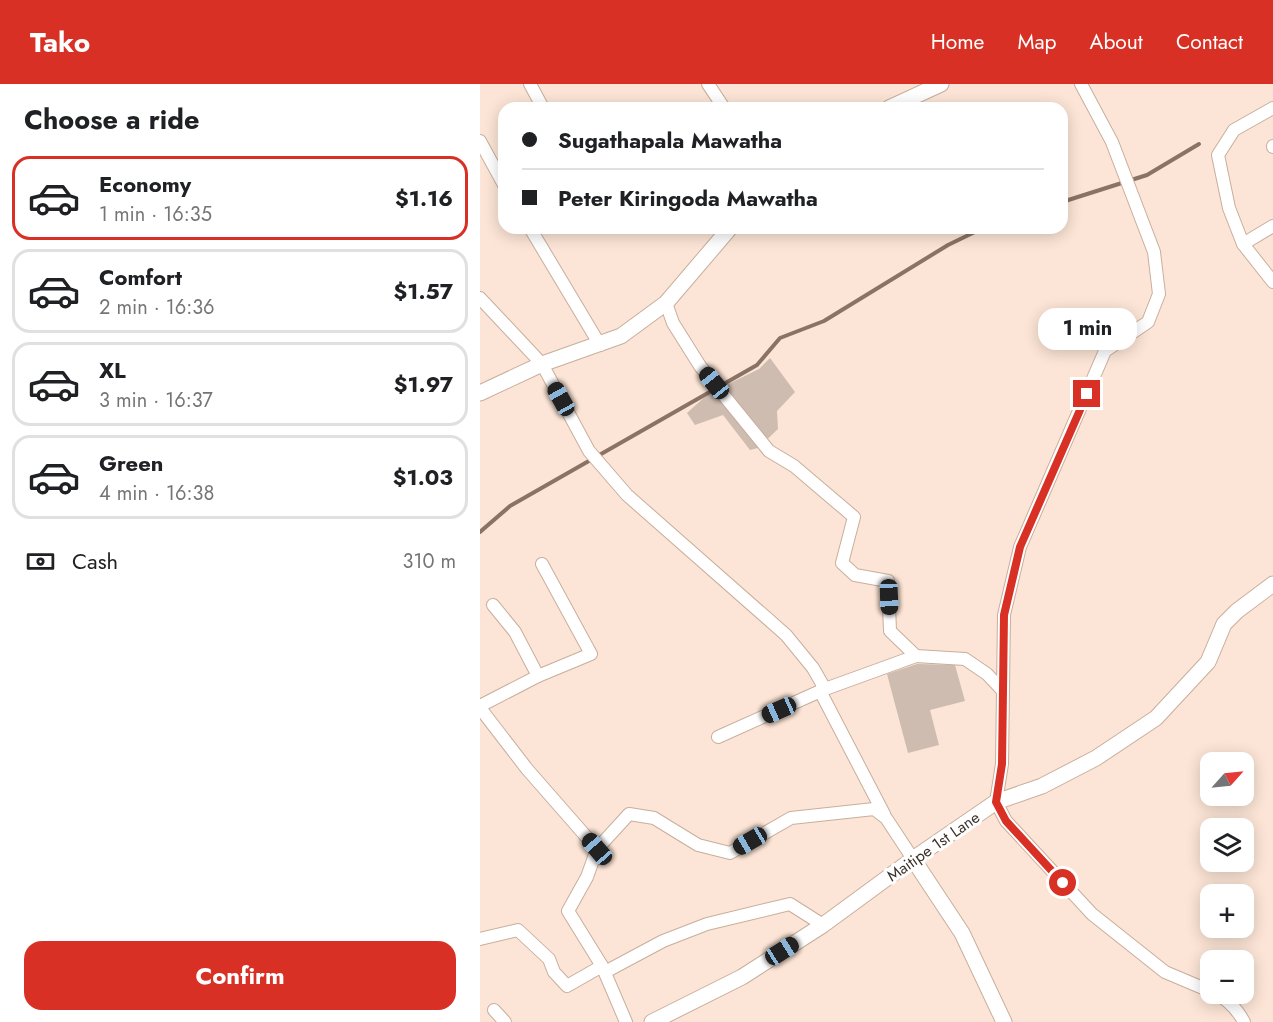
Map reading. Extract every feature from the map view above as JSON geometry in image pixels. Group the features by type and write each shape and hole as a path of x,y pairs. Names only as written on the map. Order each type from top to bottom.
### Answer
{"street":[{"path":"530,84 540,102"},
{"path":"708,84 720,102"},
{"path":"902,102 941,84"},
{"path":"1082,84 1112,142 1154,252 1159,294 1148,322 1106,351 1020,547 1004,615 1002,764 996,802 1006,821 1092,914 1166,972 1200,987"},
{"path":"1273,108 1234,130 1218,155 1229,208 1243,244 1273,282"},
{"path":"480,141 498,173"},
{"path":"1243,244 1273,226"},
{"path":"534,234 600,345"},
{"path":"480,393 542,364 621,336 666,303 725,234"},
{"path":"480,298 542,364 590,451 627,495 786,635 813,668 886,818 962,933 1005,1022"},
{"path":"666,303 673,323 700,366 769,451 794,466 854,517 842,562 855,575 888,581 890,631 916,656"},
{"path":"542,564 591,654 538,676 480,707 527,769 597,849"},
{"name":"Maitipe 1st Lane","path":"652,1022 742,977 823,925 996,802 1042,786 1096,758 1156,718 1208,662 1224,624 1273,584"},
{"path":"493,605 515,632 538,676"},
{"path":"718,737 822,690 916,656 965,659 987,674 1003,692"},
{"path":"627,1022 604,969 568,911 587,877 597,849 629,814 654,818 698,845 730,853 791,818 874,809 886,818"},
{"path":"480,939 518,930 549,958 554,972 567,986 663,941 707,924 790,904 823,925"},
{"path":"1230,1004 1240,1013 1244,1022"},
{"path":"494,1010 505,1022"}],"shaded area":[{"path":"770,358 795,392 777,411 778,429 758,448 750,450 723,415 695,425 687,413 708,394 759,369"},
{"path":"917,664 955,665 965,701 930,710 939,745 908,753 887,674"}],"waterway":[{"path":"1068,200 1147,175 1199,144"},
{"path":"480,532 510,506 757,365 780,338 824,321 948,245 971,234"}],"route":[{"path":"1063,883 1006,821 996,802 1002,764 1004,615 1020,547 1087,394"}]}
